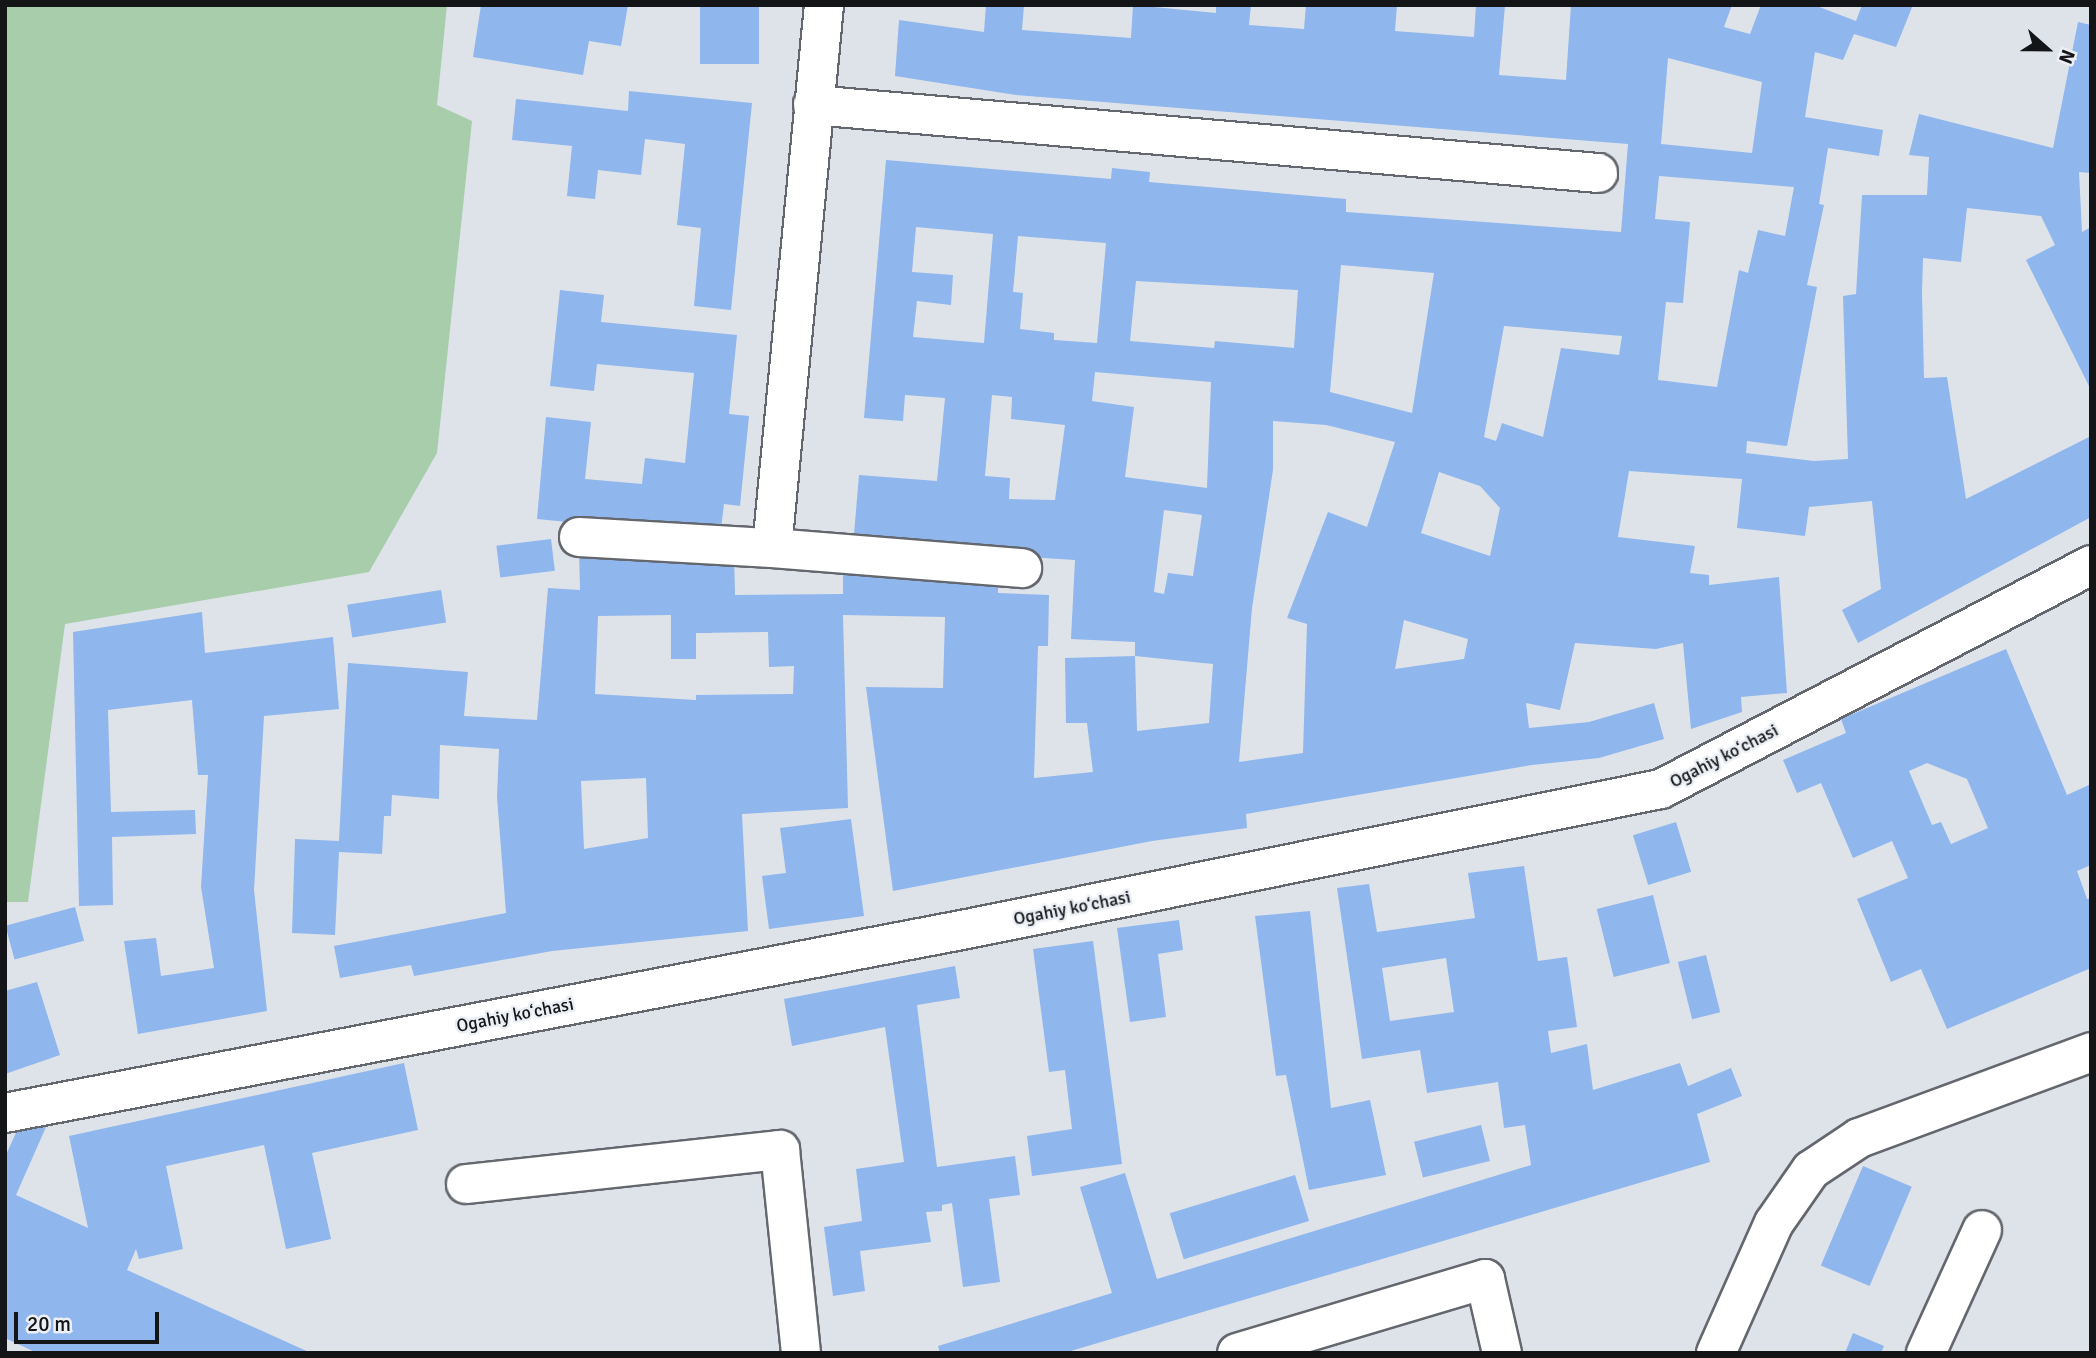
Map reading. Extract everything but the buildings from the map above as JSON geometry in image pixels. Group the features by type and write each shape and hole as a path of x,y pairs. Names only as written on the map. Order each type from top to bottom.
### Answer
{"street":[{"path":"772,548 824,5"},
{"path":"813,105 1598,173"},
{"path":"579,537 772,548 1022,568"},
{"name":"Ogahiy koʻchasi","path":"5,1113 981,927 1661,789 2091,565"},
{"path":"1716,1353 1774,1223 1811,1170 1858,1138 2091,1052"},
{"path":"466,1184 780,1150 800,1353"},
{"path":"1926,1353 1982,1230"},
{"path":"1237,1353 1485,1279 1502,1353"}],"green space":[{"path":"5,5 447,5 437,105 472,121 437,453 369,572 65,624 28,902 5,902"}]}
